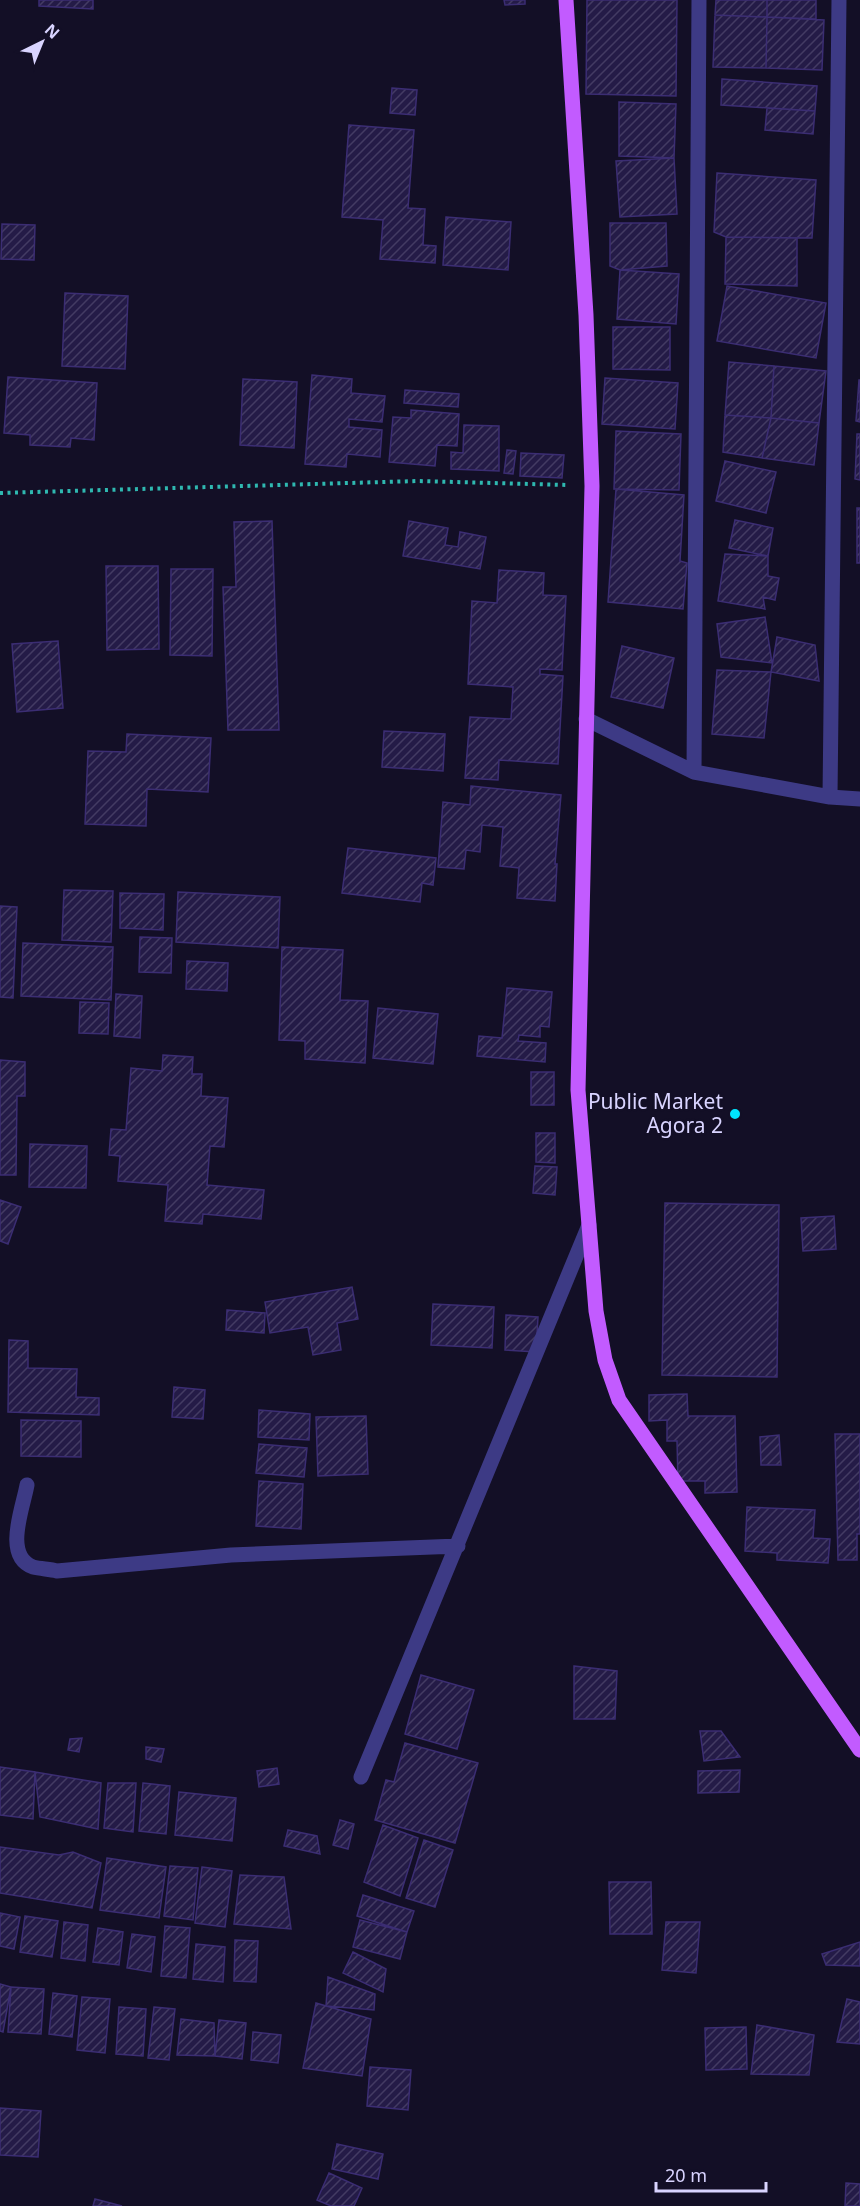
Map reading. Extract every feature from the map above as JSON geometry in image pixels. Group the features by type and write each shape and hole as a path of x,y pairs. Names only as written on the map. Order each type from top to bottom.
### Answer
{"main road":[{"path":"566,0 586,315 592,486 578,1090 596,1311 605,1360 619,1400 860,1750"}],"street":[{"path":"694,772 699,0"},
{"path":"830,796 839,0"},
{"path":"586,719 694,772 830,796 860,799"},
{"path":"361,1777 589,1225"},
{"path":"27,1485 16,1541 17,1553 23,1561 33,1567 57,1571 231,1555 458,1546"}],"path":[{"path":"0,493 418,481 592,486"}],"building":[{"path":"39,0 93,0 93,9 39,6"},
{"path":"504,0 525,0 525,4 505,5"},
{"path":"587,0 677,0 676,96 586,94"},
{"path":"716,0 767,0 767,17 715,15"},
{"path":"767,0 816,0 816,19 767,17"},
{"path":"715,15 767,17 766,68 713,67"},
{"path":"767,17 824,20 822,70 766,68"},
{"path":"722,79 817,86 815,111 721,105"},
{"path":"392,88 417,90 415,115 390,113"},
{"path":"619,102 676,104 674,158 619,156"},
{"path":"767,108 815,111 813,134 765,130"},
{"path":"349,125 414,130 408,208 425,209 423,245 436,246 435,263 380,259 383,220 342,217"},
{"path":"674,158 677,214 620,217 616,161"},
{"path":"717,173 816,180 812,238 726,237 714,232"},
{"path":"446,217 511,222 508,270 443,265"},
{"path":"610,223 666,223 667,266 620,270 610,266"},
{"path":"2,224 35,225 34,260 1,259"},
{"path":"726,237 797,238 797,286 725,284"},
{"path":"620,270 679,274 676,324 617,319"},
{"path":"727,286 826,303 816,358 717,341"},
{"path":"65,293 128,296 125,369 62,366"},
{"path":"613,327 670,327 670,370 613,369"},
{"path":"729,362 774,366 771,418 725,415"},
{"path":"774,366 826,371 819,423 771,418"},
{"path":"312,375 352,379 351,393 385,396 382,422 349,419 349,427 382,430 380,457 347,454 346,467 305,464"},
{"path":"8,377 97,383 94,440 71,438 70,447 30,445 30,435 4,433"},
{"path":"605,378 678,383 675,429 602,424"},
{"path":"243,379 297,382 294,448 240,445"},
{"path":"860,380 860,422 856,421"},
{"path":"405,390 459,394 458,407 404,403"},
{"path":"411,410 459,414 457,446 437,445 435,466 389,462 393,417 411,418"},
{"path":"725,415 771,418 762,458 723,452"},
{"path":"771,418 819,423 814,465 762,458"},
{"path":"464,425 499,426 499,471 451,469 451,452 463,453"},
{"path":"616,431 681,434 679,490 614,489"},
{"path":"857,434 860,434 860,480 855,479"},
{"path":"507,450 516,451 513,474 504,473"},
{"path":"521,453 564,455 562,478 520,476"},
{"path":"725,461 776,472 766,513 716,501"},
{"path":"616,489 684,495 680,561 687,563 683,609 608,602"},
{"path":"857,508 860,508 860,563 857,563"},
{"path":"735,520 773,528 768,556 729,548"},
{"path":"272,521 279,730 228,730 223,587 236,587 234,522"},
{"path":"409,521 448,528 445,545 458,547 460,532 486,537 480,569 403,556"},
{"path":"725,554 768,556 768,576 779,578 775,600 763,597 765,609 718,601"},
{"path":"106,566 158,566 159,649 107,650"},
{"path":"171,569 213,569 212,656 170,655"},
{"path":"499,570 544,573 543,595 566,596 562,670 540,669 540,674 563,676 558,764 499,760 498,780 465,778 470,717 511,719 513,687 468,684 472,601 497,603"},
{"path":"765,617 772,663 721,657 717,624"},
{"path":"777,637 815,645 819,681 771,672"},
{"path":"58,641 63,708 17,712 12,644"},
{"path":"622,646 674,658 663,708 611,697"},
{"path":"717,670 771,672 764,738 712,734"},
{"path":"384,731 445,734 443,771 382,767"},
{"path":"127,734 211,738 208,792 147,789 146,826 85,824 88,751 126,752"},
{"path":"471,786 561,795 555,864 557,864 555,901 517,898 519,868 500,866 503,827 482,825 480,852 466,850 464,869 438,867 443,802 470,805"},
{"path":"348,848 436,858 433,885 422,883 420,902 342,893"},
{"path":"64,890 113,891 111,942 62,940"},
{"path":"178,892 280,897 278,948 176,942"},
{"path":"120,893 164,894 163,930 120,928"},
{"path":"0,906 17,907 13,998 0,997"},
{"path":"140,937 172,938 171,973 139,972"},
{"path":"23,943 113,947 111,1000 21,996"},
{"path":"282,947 343,950 340,1000 368,1001 365,1063 305,1059 305,1041 279,1040"},
{"path":"187,961 228,963 227,991 186,989"},
{"path":"507,988 552,992 549,1027 540,1026 540,1037 519,1035 518,1041 546,1043 545,1062 477,1056 479,1036 502,1038"},
{"path":"116,994 142,996 140,1038 114,1036"},
{"path":"80,1002 109,1003 108,1034 79,1033"},
{"path":"378,1008 438,1014 433,1064 373,1058"},
{"path":"163,1055 193,1057 192,1074 202,1074 201,1096 228,1098 224,1147 210,1146 207,1185 264,1190 261,1219 203,1214 202,1224 165,1221 168,1185 118,1181 120,1156 109,1155 111,1129 126,1130 131,1068 162,1071"},
{"path":"0,1060 25,1062 25,1096 17,1096 16,1175 0,1175"},
{"path":"531,1072 554,1072 554,1105 531,1105"},
{"path":"536,1133 555,1133 555,1163 536,1162"},
{"path":"30,1144 87,1146 86,1188 29,1187"},
{"path":"535,1166 557,1167 555,1195 533,1193"},
{"path":"0,1200 21,1207 8,1244 0,1241"},
{"path":"665,1203 779,1205 777,1377 662,1375"},
{"path":"834,1216 836,1249 803,1251 801,1218"},
{"path":"352,1287 358,1319 337,1323 341,1350 313,1355 308,1327 270,1333 265,1302"},
{"path":"433,1304 494,1307 492,1348 431,1345"},
{"path":"227,1310 265,1313 264,1333 226,1330"},
{"path":"506,1315 538,1317 536,1352 505,1350"},
{"path":"9,1340 28,1341 28,1368 77,1369 76,1397 99,1398 99,1415 8,1412"},
{"path":"174,1387 205,1390 203,1419 172,1417"},
{"path":"687,1394 688,1416 735,1416 737,1492 705,1493 705,1481 678,1481 677,1441 667,1441 667,1420 649,1421 649,1395"},
{"path":"259,1410 310,1414 309,1440 258,1437"},
{"path":"366,1416 368,1474 318,1476 316,1417"},
{"path":"21,1420 81,1421 81,1457 21,1456"},
{"path":"835,1434 860,1434 860,1534 857,1534 857,1560 838,1560"},
{"path":"779,1435 781,1465 761,1465 760,1437"},
{"path":"259,1444 307,1448 304,1477 256,1473"},
{"path":"259,1481 303,1484 301,1529 256,1526"},
{"path":"747,1507 815,1510 813,1538 830,1539 828,1563 777,1560 777,1553 745,1551"},
{"path":"574,1666 617,1671 615,1719 574,1719"},
{"path":"421,1675 474,1690 457,1749 405,1734"},
{"path":"700,1731 721,1731 740,1757 704,1761"},
{"path":"82,1738 79,1752 68,1750 70,1739"},
{"path":"405,1743 478,1763 455,1843 375,1820 386,1780 394,1782"},
{"path":"146,1747 164,1749 161,1762 146,1759"},
{"path":"0,1767 35,1772 33,1819 0,1815"},
{"path":"277,1768 279,1784 259,1787 257,1771"},
{"path":"740,1770 739,1792 698,1793 698,1771"},
{"path":"35,1772 101,1783 98,1829 40,1817"},
{"path":"108,1783 136,1783 133,1832 104,1828"},
{"path":"143,1783 170,1786 166,1834 139,1831"},
{"path":"179,1792 236,1798 232,1841 175,1835"},
{"path":"340,1820 354,1824 348,1849 333,1845"},
{"path":"383,1825 418,1838 400,1896 364,1882"},
{"path":"288,1830 317,1836 320,1854 284,1846"},
{"path":"424,1840 453,1850 435,1907 406,1898"},
{"path":"0,1847 59,1855 73,1852 101,1863 92,1908 0,1893"},
{"path":"107,1858 166,1867 159,1918 100,1910"},
{"path":"170,1866 198,1868 193,1920 164,1916"},
{"path":"202,1867 232,1871 225,1927 195,1923"},
{"path":"240,1875 284,1877 291,1929 234,1924"},
{"path":"609,1882 651,1882 652,1934 610,1934"},
{"path":"363,1895 414,1911 407,1932 357,1916"},
{"path":"0,1913 20,1917 14,1949 0,1946"},
{"path":"25,1916 58,1921 52,1957 20,1952"},
{"path":"360,1920 407,1932 400,1959 353,1947"},
{"path":"64,1922 88,1925 85,1961 61,1958"},
{"path":"666,1922 700,1922 696,1973 662,1970"},
{"path":"165,1926 190,1928 186,1978 161,1976"},
{"path":"98,1928 123,1932 119,1965 93,1962"},
{"path":"132,1934 155,1937 151,1972 127,1968"},
{"path":"235,1940 258,1941 256,1982 234,1981"},
{"path":"860,1942 860,1966 826,1965 822,1954"},
{"path":"196,1944 225,1947 223,1982 193,1979"},
{"path":"353,1952 386,1969 383,1992 343,1973"},
{"path":"328,1977 375,1994 374,2010 326,2006"},
{"path":"0,1984 11,1987 3,2032 0,2031"},
{"path":"11,1987 44,1989 41,2034 8,2032"},
{"path":"53,1993 77,1996 72,2037 49,2034"},
{"path":"82,1997 110,1999 105,2053 77,2050"},
{"path":"847,1999 860,2002 860,2044 837,2042"},
{"path":"316,2003 371,2019 362,2076 303,2068"},
{"path":"119,2007 146,2009 143,2056 116,2054"},
{"path":"154,2007 175,2009 169,2060 148,2058"},
{"path":"181,2019 214,2023 215,2056 177,2055"},
{"path":"219,2020 246,2023 242,2059 215,2056"},
{"path":"757,2025 814,2035 809,2075 751,2074"},
{"path":"746,2027 747,2069 706,2070 705,2028"},
{"path":"253,2032 281,2035 278,2063 251,2060"},
{"path":"370,2067 411,2070 408,2110 367,2106"},
{"path":"0,2108 41,2111 38,2157 0,2155"},
{"path":"337,2144 383,2154 378,2179 332,2169"},
{"path":"329,2173 362,2188 354,2206 331,2206 317,2200"},
{"path":"846,2183 860,2184 860,2206 845,2206"},
{"path":"95,2199 122,2206 93,2206"}],"place":[{"name":"Public Market Agora 2","path":"735,1114"}]}
